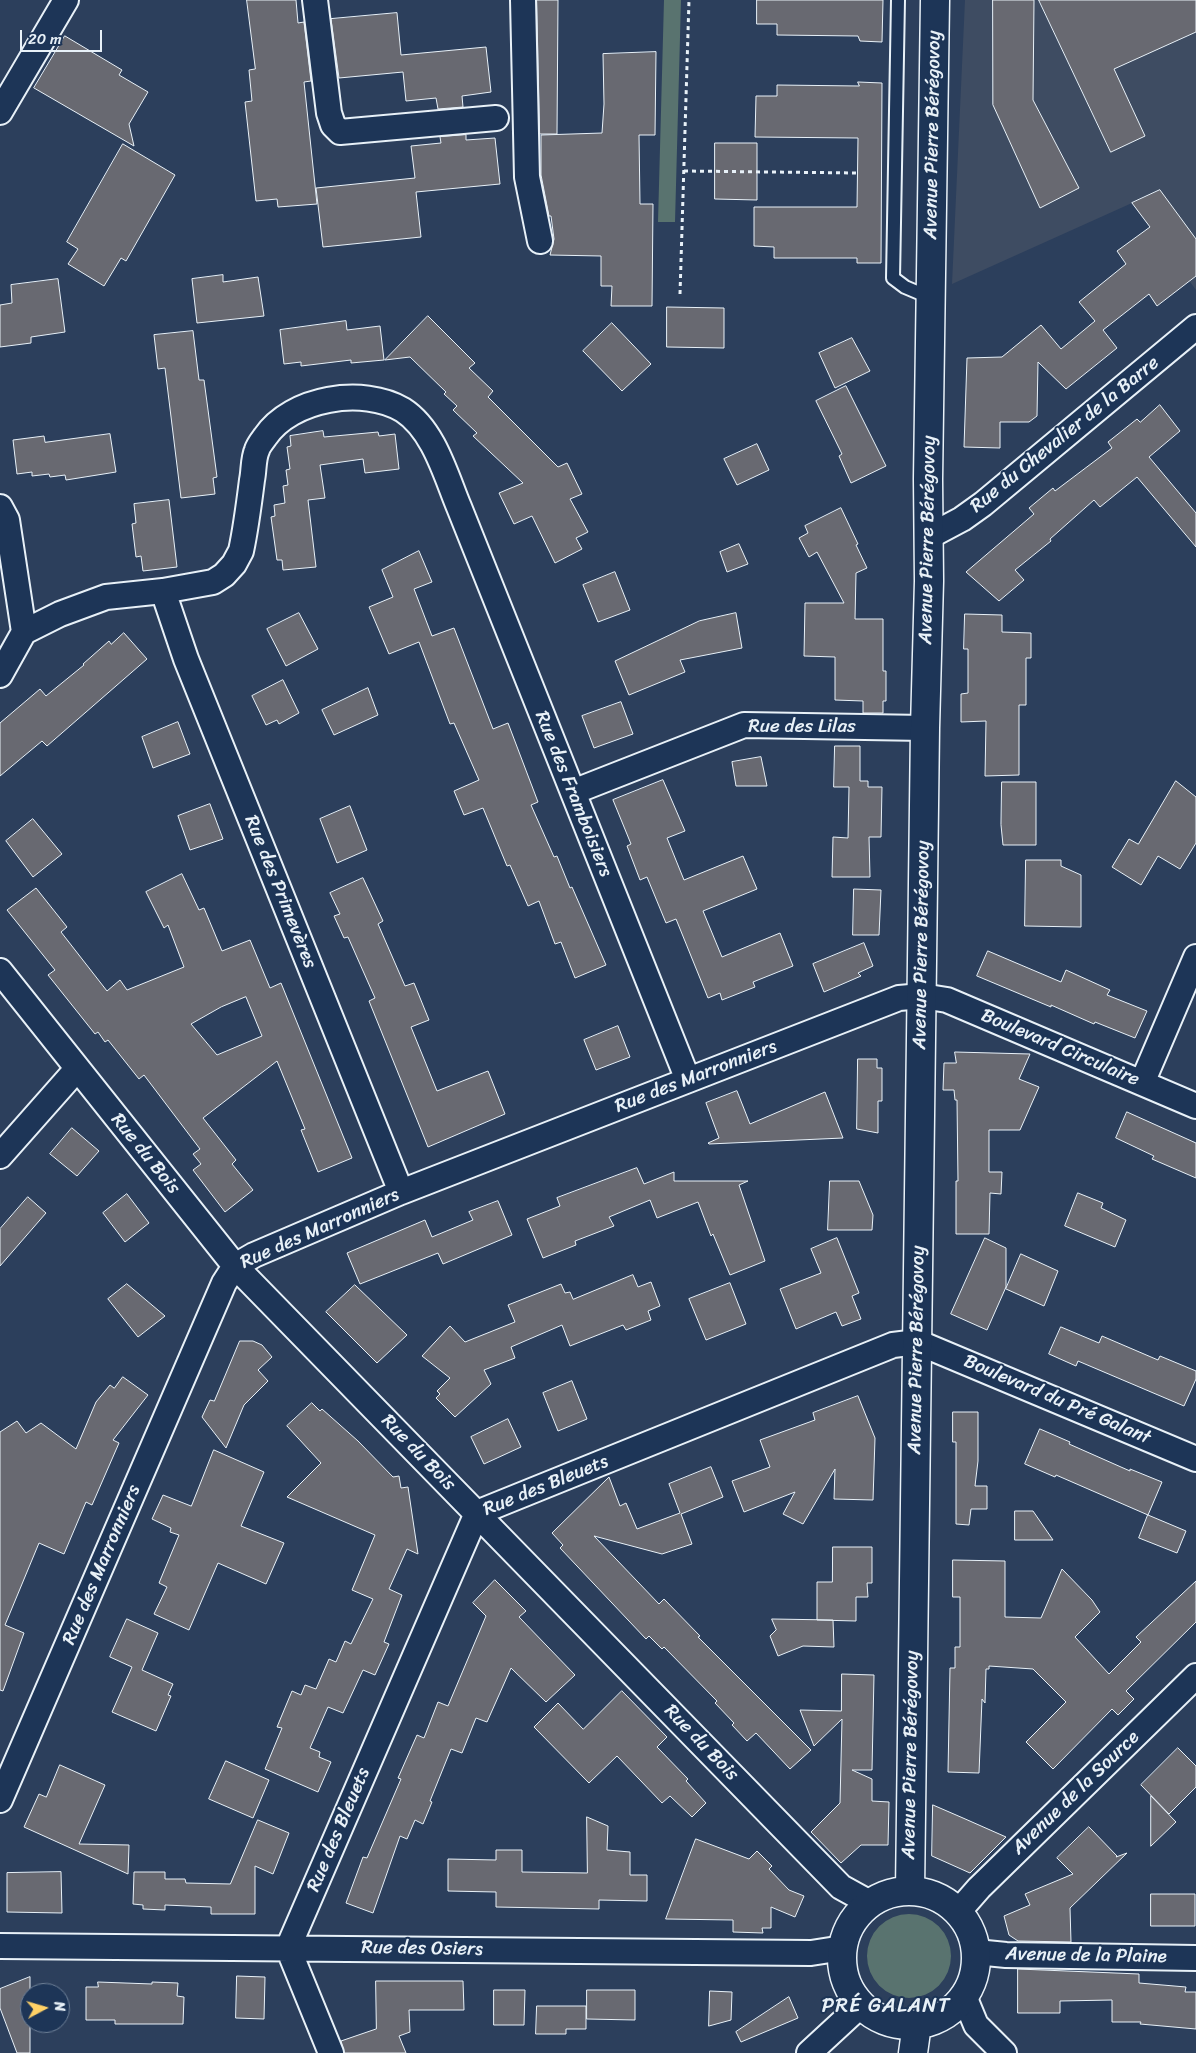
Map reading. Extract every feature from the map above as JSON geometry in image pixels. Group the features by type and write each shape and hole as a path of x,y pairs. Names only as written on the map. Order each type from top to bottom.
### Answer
{"street":[{"path":"0,112 66,0"},
{"path":"315,0 329,113 334,125 340,132 348,133 496,118"},
{"path":"523,0 528,178 540,241"},
{"name":"Avenue Pierre Bérégovoy","path":"910,1890 924,728 930,536 928,479 935,0"},
{"name":"Rue du Chevalier de la Barre","path":"930,536 962,519 983,504 1196,326"},
{"name":"Rue des Framboisiers","path":"24,632 60,614 106,598 163,591 213,582 224,575 234,564 241,551 257,450 267,434 280,420 316,402 363,399 403,410 430,441 459,507 688,1080"},
{"path":"0,507 7,520 24,632 0,675"},
{"name":"Rue des Primevères","path":"163,591 186,659 401,1192"},
{"name":"Rue des Lilas","path":"573,792 744,725 924,728"},
{"path":"1142,1083 1196,957"},
{"name":"Rue du Bois","path":"0,971 235,1266 841,1887 870,1904"},
{"name":"Rue des Marronniers","path":"0,1800 224,1283 235,1266 254,1255 401,1192 899,998 922,996"},
{"name":"Boulevard Circulaire","path":"922,996 947,1000 1196,1106"},
{"path":"0,1156 77,1069"},
{"name":"Boulevard du Pré Galant","path":"917,1342 1196,1459"},
{"name":"Rue des Bleuets","path":"288,1948 476,1513 893,1345 917,1342"},
{"name":"Avenue de la Source","path":"958,1912 979,1888 1196,1676"},
{"path":"910,1890 933,1895 947,1902 958,1912 970,1931 976,1952 974,1975 964,1996 952,2010 936,2020 917,2024 897,2024 878,2017 861,2005 850,1988 843,1968 843,1948 852,1923 870,1904 884,1895 910,1890"},
{"name":"Rue des Osiers","path":"0,1946 811,1953 843,1948"},
{"path":"288,1948 331,2053"},
{"name":"Avenue de la Plaine","path":"976,1952 1006,1956 1196,1958"},
{"path":"964,1996 976,2025 1004,2053"},
{"path":"809,2053 861,2005"},
{"path":"913,2053 917,2024"}],"lane":[{"path":"898,0 893,278 906,287 931,298"}],"path":[{"path":"680,294 689,0"},
{"path":"684,171 857,173"}],"shaded area":[{"path":"965,0 1196,0 1196,290 1132,203 952,284"}],"green space":[{"path":"664,0 681,0 675,222 658,222"},
{"path":"909,1914 932,1921 944,1933 951,1956 944,1979 932,1991 909,1998 886,1991 874,1979 867,1956 874,1933 886,1921"}],"building":[{"path":"247,0 296,0 298,23 304,22 311,81 304,82 317,204 278,207 277,199 256,201 245,102 252,101 249,70 255,69"},
{"path":"537,0 558,0 557,134 540,134"},
{"path":"757,0 883,0 882,42 860,41 858,36 777,35 777,24 757,24"},
{"path":"993,0 1034,0 1033,100 1079,188 1040,208 993,105"},
{"path":"1039,0 1196,0 1196,32 1114,69 1145,136 1111,152"},
{"path":"397,13 401,55 486,47 491,92 462,96 463,107 438,109 436,98 406,101 403,72 339,78 331,19"},
{"path":"65,36 122,70 119,75 148,92 129,124 134,146 34,88"},
{"path":"656,52 655,135 639,135 640,204 653,204 652,306 611,306 612,286 601,286 601,256 550,255 554,239 551,216 549,216 541,175 541,135 602,133 604,104 603,54"},
{"path":"858,82 882,83 881,263 857,263 857,258 774,258 774,247 754,246 754,207 857,207 858,138 755,137 756,96 777,96 777,85 859,86"},
{"path":"466,135 466,140 495,138 500,184 416,192 421,237 323,247 316,188 415,178 411,146 441,143 440,137"},
{"path":"715,143 757,143 757,200 715,199"},
{"path":"123,144 175,175 126,261 121,258 104,286 68,264 78,249 67,242"},
{"path":"1160,190 1196,239 1196,276 1157,306 1149,294 1103,330 1117,348 1066,389 1038,362 1037,416 1029,422 1000,422 1000,448 964,447 967,358 1002,357 1041,325 1061,349 1095,321 1079,302 1126,264 1117,251 1150,227 1132,203"},
{"path":"223,275 223,282 258,277 264,316 197,323 192,279"},
{"path":"58,279 65,332 31,337 31,343 0,347 0,305 12,303 11,285"},
{"path":"667,307 724,308 724,348 667,347"},
{"path":"428,316 475,363 469,368 493,391 488,397 558,467 567,463 582,494 570,499 588,532 576,538 582,549 555,563 532,516 514,524 499,493 523,483 473,436 477,433 453,410 457,406 444,394 446,392 410,357 385,360"},
{"path":"346,321 347,330 380,326 384,360 351,363 351,360 301,366 301,362 284,364 280,330"},
{"path":"612,323 651,364 622,391 583,351"},
{"path":"193,331 199,380 204,380 217,477 213,478 215,494 181,498 165,368 158,369 154,335"},
{"path":"852,338 870,371 835,388 819,353"},
{"path":"846,386 886,466 851,483 839,456 842,454 816,401"},
{"path":"1160,405 1180,431 1149,457 1196,513 1196,547 1137,477 1100,507 1094,500 1050,539 1051,541 1015,570 1024,580 999,601 966,572 1034,514 1029,508 1053,488 1055,491 1112,448 1108,442 1137,419 1140,422"},
{"path":"323,431 324,437 378,432 379,436 395,434 399,469 365,473 363,459 320,465 325,498 308,500 316,567 283,570 282,560 277,560 271,517 275,516 274,505 285,503 283,486 288,485 286,470 290,469 287,447 291,446 290,436"},
{"path":"110,434 116,472 66,480 65,475 50,477 49,474 32,476 32,472 17,474 13,440 44,436 45,442"},
{"path":"757,444 769,470 737,485 724,459"},
{"path":"169,500 177,567 143,571 141,556 136,557 132,524 136,523 134,504"},
{"path":"841,508 867,568 856,573 855,619 883,619 883,671 886,671 886,701 883,701 883,713 863,713 863,701 835,700 835,657 804,656 805,603 844,603 817,552 809,557 799,538 808,533 805,526"},
{"path":"739,544 748,564 727,572 720,552"},
{"path":"419,551 432,582 414,589 432,636 454,628 493,729 508,723 538,802 531,805 554,857 557,856 570,888 572,887 606,965 575,978 561,942 555,944 539,901 528,906 510,865 507,866 483,808 464,815 454,791 479,780 454,723 450,724 419,642 389,654 369,607 393,597 382,570"},
{"path":"615,572 630,610 598,622 583,585"},
{"path":"299,613 318,649 286,666 267,629"},
{"path":"736,613 742,648 680,660 685,672 629,695 615,661 699,621"},
{"path":"965,614 1002,615 1002,632 1031,633 1031,658 1026,658 1026,705 1019,705 1019,775 985,776 986,721 961,722 961,694 968,693 968,649 964,649"},
{"path":"124,633 147,659 47,746 42,741 0,776 0,723 40,689 46,696 84,665 109,641 111,644"},
{"path":"283,680 299,713 279,724 277,720 266,725 252,696"},
{"path":"368,688 378,715 334,735 322,710"},
{"path":"621,702 633,734 594,748 582,716"},
{"path":"178,722 190,754 153,768 142,737"},
{"path":"835,746 860,746 860,781 868,781 868,787 882,787 881,837 869,837 870,877 832,877 833,837 848,838 849,787 834,787"},
{"path":"761,757 767,786 736,786 732,762"},
{"path":"663,780 685,831 667,838 684,880 743,856 757,889 703,911 722,957 780,933 793,966 753,982 755,987 722,1000 720,993 708,998 676,919 666,923 647,877 640,880 627,846 631,844 613,800"},
{"path":"1176,781 1196,797 1196,843 1180,869 1158,856 1141,885 1112,867 1129,839 1138,844"},
{"path":"1002,782 1036,782 1036,845 1003,845 1001,825"},
{"path":"210,804 223,839 190,850 178,816"},
{"path":"350,806 367,850 337,863 320,819"},
{"path":"33,819 62,854 33,877 6,841"},
{"path":"1026,860 1061,860 1061,866 1081,875 1081,927 1025,926"},
{"path":"182,874 199,910 204,908 222,951 250,940 270,988 281,983 352,1158 318,1172 301,1130 305,1129 277,1061 203,1118 236,1160 232,1164 253,1190 225,1212 193,1170 201,1164 193,1154 200,1149 144,1075 139,1079 108,1040 105,1042 98,1032 95,1034 48,975 55,970 7,910 36,888 67,927 61,932 107,991 120,980 127,990 184,967 168,925 164,928 146,892","holes":["246,997 262,1036 217,1055 191,1024 221,1007"]},
{"path":"363,878 383,921 378,924 405,986 414,983 429,1020 411,1027 437,1091 488,1071 505,1114 428,1147 369,1001 375,998 348,937 344,938 334,916 340,914 330,893"},
{"path":"854,889 881,890 879,935 853,935"},
{"path":"864,943 873,966 858,973 861,976 824,992 813,964"},
{"path":"988,951 1061,982 1066,970 1110,990 1107,995 1147,1011 1135,1038 1095,1022 1094,1024 977,976"},
{"path":"618,1026 630,1057 596,1070 584,1040"},
{"path":"955,1052 1030,1054 1019,1079 1039,1087 1020,1130 989,1130 989,1172 1002,1172 1001,1194 990,1193 989,1234 956,1234 956,1181 958,1181 957,1100 955,1100 954,1090 943,1090 944,1063 956,1063"},
{"path":"858,1059 877,1059 877,1068 882,1068 882,1101 878,1101 878,1133 857,1129"},
{"path":"737,1091 750,1124 825,1092 843,1138 709,1144 719,1138 706,1103"},
{"path":"1127,1112 1196,1143 1196,1178 1152,1159 1154,1156 1116,1138"},
{"path":"72,1128 99,1151 77,1176 50,1154"},
{"path":"637,1168 644,1184 674,1172 674,1181 748,1181 739,1185 765,1261 730,1275 713,1234 711,1236 698,1202 657,1218 650,1200 609,1217 614,1226 575,1241 576,1245 543,1258 527,1219 560,1206 557,1198"},
{"path":"830,1181 859,1181 873,1215 872,1230 828,1230"},
{"path":"1078,1193 1103,1203 1101,1208 1126,1220 1115,1247 1065,1226"},
{"path":"127,1194 149,1223 125,1242 103,1213"},
{"path":"28,1197 46,1213 0,1266 0,1229"},
{"path":"498,1201 512,1235 443,1264 438,1253 360,1284 347,1253 425,1220 432,1237 473,1220 469,1212"},
{"path":"837,1238 859,1293 852,1296 861,1319 842,1326 836,1312 796,1329 780,1289 821,1273 811,1249"},
{"path":"985,1238 1006,1248 1006,1287 987,1330 951,1314"},
{"path":"1021,1254 1058,1271 1044,1306 1006,1289"},
{"path":"633,1275 638,1287 651,1282 660,1306 648,1311 651,1320 626,1330 623,1325 570,1346 562,1325 511,1347 515,1358 484,1370 491,1384 455,1417 436,1398 440,1394 437,1391 450,1378 422,1356 450,1326 465,1342 515,1322 508,1305 561,1284 565,1293 570,1292 573,1299"},
{"path":"730,1283 746,1324 706,1340 689,1299"},
{"path":"127,1284 165,1316 138,1337 108,1299"},
{"path":"355,1285 407,1335 377,1363 326,1312"},
{"path":"1061,1327 1099,1343 1102,1336 1158,1360 1160,1356 1196,1371 1196,1379 1184,1406 1078,1361 1076,1366 1049,1354"},
{"path":"240,1341 253,1341 262,1345 272,1357 258,1370 268,1381 244,1405 226,1448 202,1417 210,1400 214,1401"},
{"path":"123,1377 148,1395 113,1440 119,1443 92,1505 86,1502 64,1554 39,1543 5,1625 24,1633 3,1691 0,1690 0,1432 17,1421 26,1433 41,1423 76,1449 96,1402 110,1385 114,1388"},
{"path":"572,1381 587,1419 558,1431 543,1393"},
{"path":"858,1396 875,1438 873,1500 834,1499 835,1469 803,1524 783,1514 795,1492 744,1512 732,1481 770,1467 760,1440 815,1420 813,1413"},
{"path":"312,1403 320,1411 322,1409 358,1441 393,1477 399,1476 401,1488 408,1487 418,1554 407,1549 389,1589 402,1595 384,1642 389,1644 375,1675 363,1670 343,1713 328,1707 310,1748 320,1752 319,1757 331,1762 318,1792 265,1769 282,1728 277,1727 292,1691 301,1695 305,1685 316,1689 329,1659 336,1662 345,1641 351,1644 373,1599 352,1590 375,1535 287,1497 321,1463 287,1426"},
{"path":"953,1412 978,1412 978,1461 975,1486 987,1486 987,1509 971,1509 969,1525 956,1524 956,1442 953,1442"},
{"path":"508,1419 521,1447 484,1464 471,1437"},
{"path":"1040,1429 1130,1471 1130,1469 1162,1482 1148,1515 1056,1475 1055,1477 1025,1464"},
{"path":"214,1450 264,1472 241,1526 284,1543 266,1584 218,1563 189,1630 154,1614 167,1587 159,1583 179,1535 170,1532 171,1528 152,1519 163,1495 191,1506"},
{"path":"711,1467 723,1497 681,1514 692,1544 662,1554 594,1536 659,1604 664,1599 700,1636 698,1637 811,1750 790,1769 756,1733 747,1741 732,1725 734,1723 715,1703 717,1701 664,1647 662,1649 649,1636 646,1639 560,1548 563,1545 552,1533 609,1477 620,1506 626,1503 637,1529 680,1513 669,1484"},
{"path":"1015,1511 1033,1511 1053,1540 1015,1540"},
{"path":"1148,1515 1186,1531 1177,1553 1139,1538"},
{"path":"833,1547 872,1547 872,1583 867,1583 868,1597 856,1597 856,1621 817,1620 817,1582 832,1582"},
{"path":"953,1560 1005,1561 1005,1617 1041,1618 1062,1569 1092,1600 1100,1612 1075,1637 1109,1674 1141,1642 1136,1637 1196,1581 1196,1622 1126,1691 1134,1699 1118,1715 1112,1709 1053,1769 1026,1742 1066,1702 1033,1669 989,1666 989,1669 986,1669 985,1703 982,1699 979,1773 948,1772 950,1668 955,1668 955,1647 960,1647 960,1597 953,1597"},
{"path":"495,1580 526,1611 519,1617 575,1675 546,1702 511,1668 487,1722 476,1718 462,1753 451,1749 423,1824 415,1820 407,1839 400,1836 373,1913 346,1903 363,1857 367,1858 401,1779 398,1778 417,1735 424,1738 438,1702 448,1706 486,1616 473,1603"},
{"path":"127,1619 158,1633 142,1670 173,1684 168,1695 171,1696 156,1731 112,1712 132,1667 110,1657"},
{"path":"772,1619 833,1620 834,1647 803,1646 778,1656 770,1636 776,1630"},
{"path":"842,1674 874,1675 872,1770 852,1770 872,1779 872,1801 889,1802 888,1845 861,1845 841,1863 811,1832 840,1803 842,1719 814,1746 800,1710 841,1711"},
{"path":"622,1691 667,1737 657,1747 688,1779 686,1781 706,1803 692,1817 670,1796 662,1803 617,1756 589,1783 534,1727 558,1703 583,1729"},
{"path":"1178,1748 1196,1766 1196,1787 1169,1814 1141,1785"},
{"path":"226,1761 269,1780 253,1818 209,1799"},
{"path":"60,1765 105,1785 79,1844 129,1845 128,1874 24,1827 39,1794 46,1797"},
{"path":"1151,1796 1176,1822 1151,1846"},
{"path":"933,1805 1006,1837 970,1873 932,1856"},
{"path":"587,1817 608,1826 607,1850 630,1852 630,1875 647,1875 647,1901 599,1900 599,1909 496,1907 496,1892 448,1891 448,1859 496,1860 496,1850 522,1850 522,1872 587,1873"},
{"path":"258,1820 289,1833 273,1874 255,1866 255,1914 211,1914 211,1907 165,1905 165,1910 143,1909 143,1905 133,1904 134,1872 165,1872 165,1879 185,1879 186,1883 230,1884"},
{"path":"1089,1827 1116,1857 1127,1853 1070,1908 1071,1942 1018,1941 1009,1935 1004,1916 1030,1905 1025,1894 1073,1874 1057,1858"},
{"path":"696,1839 749,1859 757,1851 772,1866 769,1869 789,1890 804,1896 795,1917 771,1907 771,1928 762,1928 763,1933 733,1932 733,1920 666,1919"},
{"path":"61,1872 62,1913 7,1912 7,1873"},
{"path":"1151,1894 1195,1894 1195,1926 1151,1926"},
{"path":"1018,1969 1139,1974 1139,1983 1186,1987 1185,1992 1196,1992 1196,2029 1140,2024 1141,2022 1112,2022 1112,2000 1060,2001 1060,2013 1018,2013"},
{"path":"237,1976 265,1977 264,2019 236,2018"},
{"path":"30,1977 30,1983 20,1983 20,2033 30,2033 30,2053 17,2053 0,2008 0,1989"},
{"path":"376,1981 463,1981 464,2010 409,2010 410,2032 399,2036 406,2053 344,2053 341,2041 376,2029"},
{"path":"98,1982 178,1983 177,1996 184,1997 183,2024 115,2024 115,2020 86,2020 86,1987 98,1987"},
{"path":"494,1990 525,1990 524,2025 494,2025"},
{"path":"587,1990 635,1990 635,2020 587,2019"},
{"path":"710,1991 732,1992 731,2020 709,2026"},
{"path":"789,1997 798,2018 741,2042 736,2032"},
{"path":"537,2006 586,2006 586,2029 566,2029 566,2034 536,2034"}],"district":[{"name":"PRÉ GALANT","path":"886,2007"}]}
